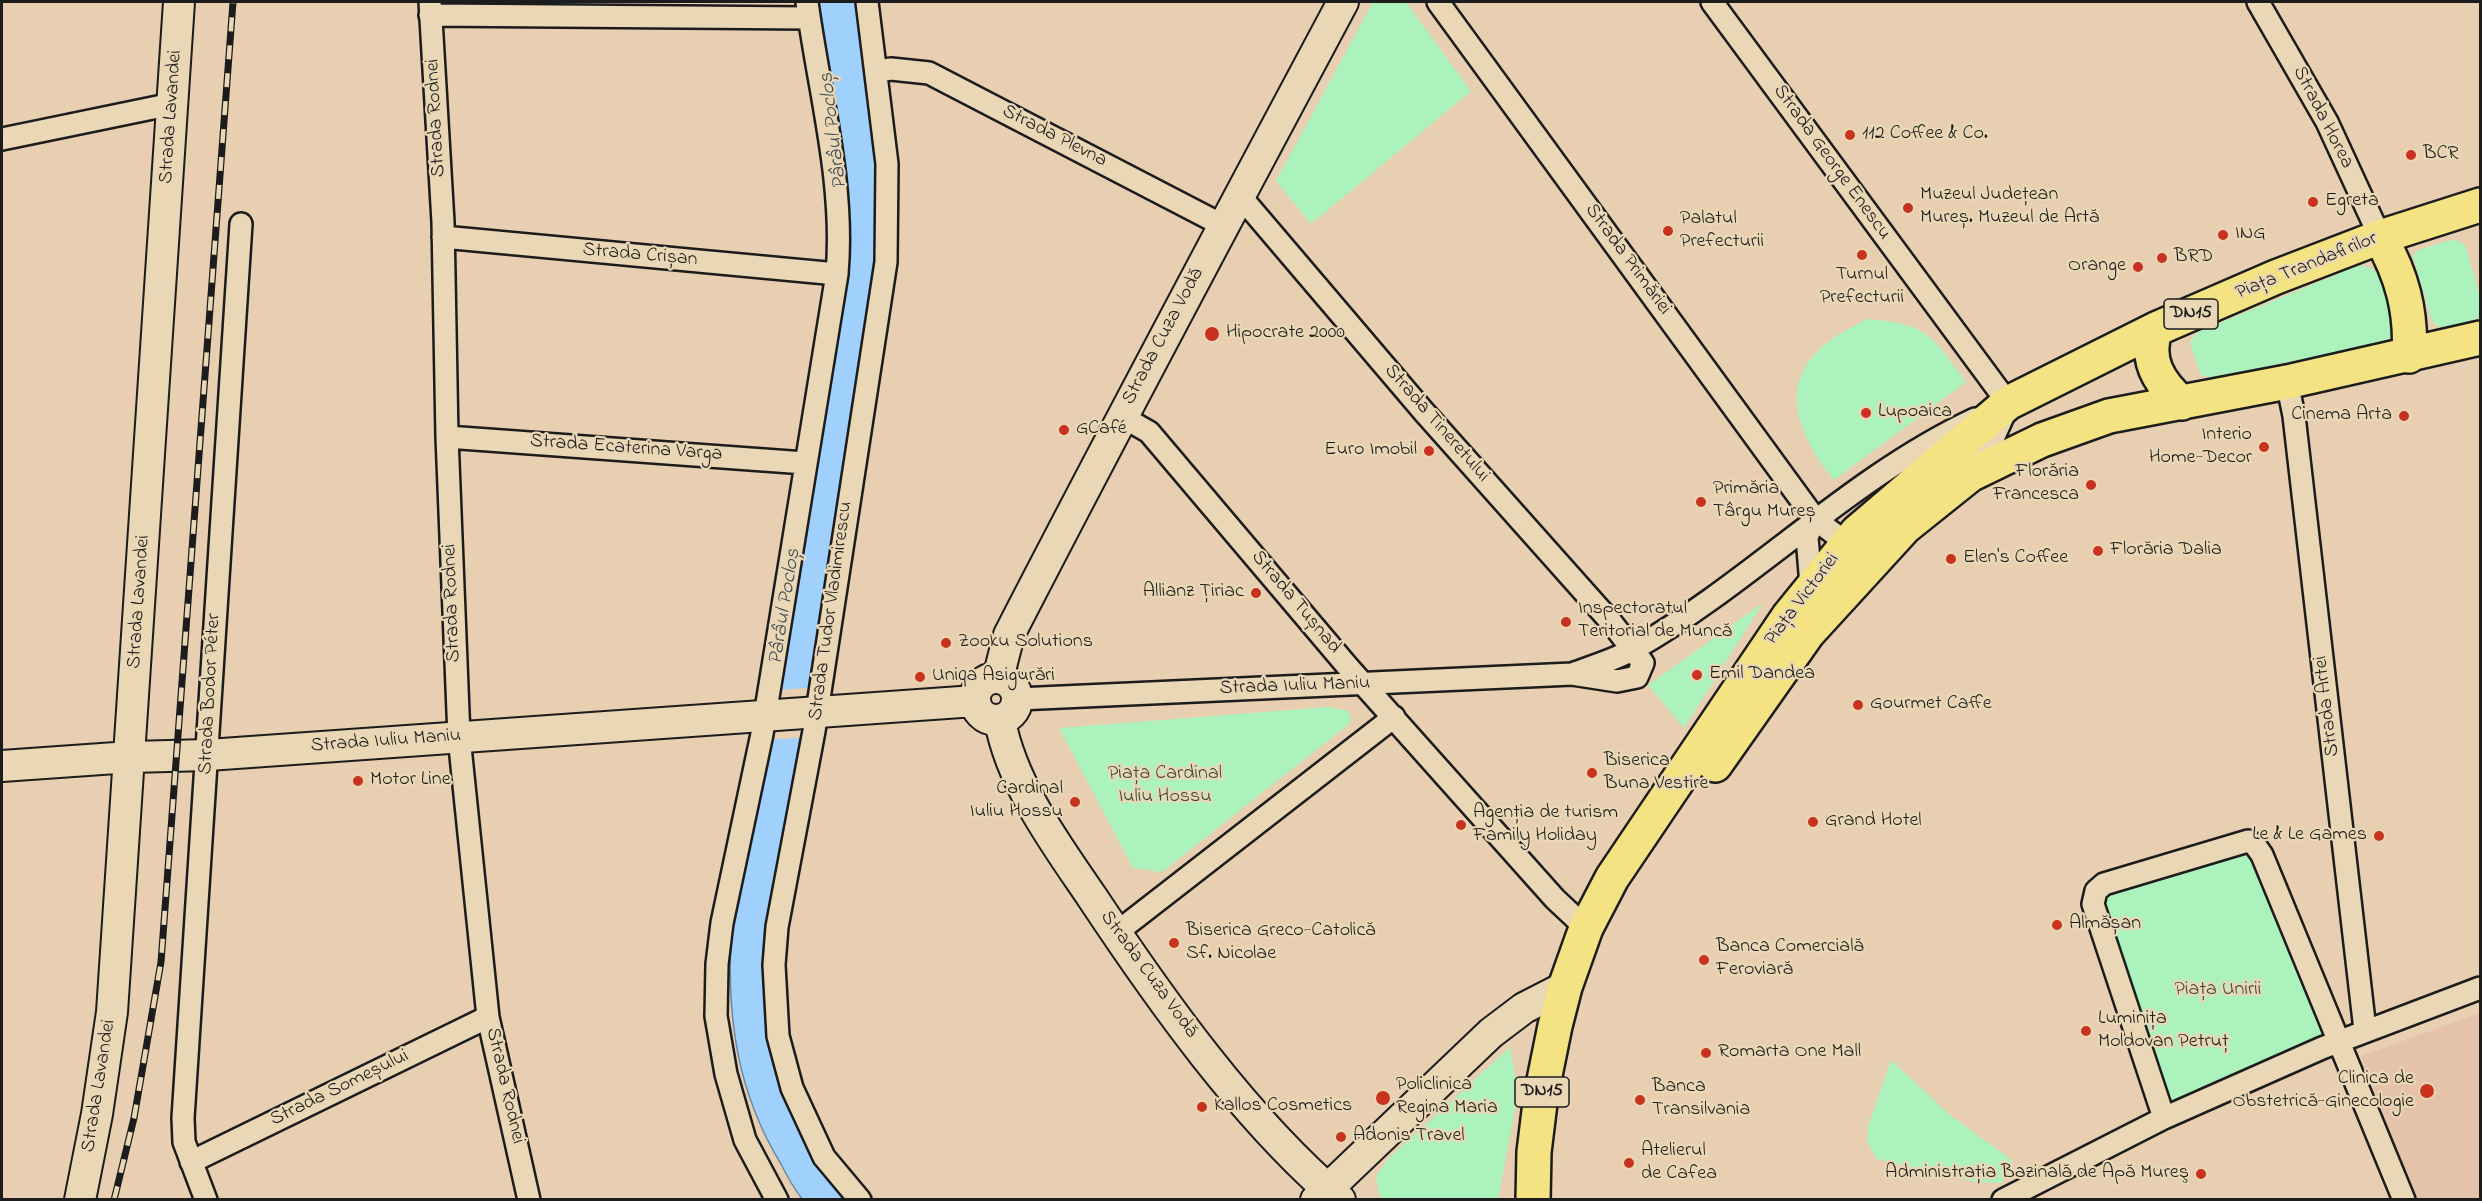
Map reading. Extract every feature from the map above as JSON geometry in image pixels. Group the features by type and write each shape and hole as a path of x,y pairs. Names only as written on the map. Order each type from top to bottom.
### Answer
{"main road":[{"name":"Piața Trandafirilor","path":"2008,403 2156,329 2276,277 2380,237 2481,205"},
{"path":"2380,237 2401,279 2408,306 2411,326 2409,356"},
{"path":"2156,329 2151,343 2154,368 2164,388 2182,403"},
{"name":"DN15","path":"2182,403 2409,356 2481,338"},
{"name":"Piața Victoriei","path":"1533,1200 1534,1152 1541,1095 1565,987 1586,928 1612,878 1811,585 1851,539 1922,474 2008,403"},
{"name":"Piața Victoriei","path":"1586,928 1629,887 1808,633 1905,527 1970,475 2042,440 2109,416 2182,403"}],"street":[{"name":"Strada Lavandei","path":"80,1200 97,1114 112,1012 179,2"},
{"name":"Strada Tudor Vladimirescu","path":"860,1200 824,1157 792,1088 783,1061 774,1006 774,965 777,927 811,711 886,262 887,164 867,2"},
{"name":"Strada Cuza Vodă","path":"1327,1196 1196,1043 1116,933 1057,845 1018,775 1005,699 1009,635 1122,416 1241,197 1343,2"},
{"name":"Strada Primăriei","path":"1438,2 1815,519 1837,536 1889,545"},
{"name":"Strada George Enescu","path":"1712,2 2008,403"},
{"name":"Strada Horea","path":"2258,2 2327,122 2380,237"},
{"path":"430,8 808,10 835,175 838,223 837,274 805,462 768,715 722,923 717,964 716,1016 726,1074 745,1140 777,1200"},
{"name":"Strada Rodnei","path":"430,8 443,237 447,437 459,737 488,1017 529,1200"},
{"name":"Strada Plevna","path":"877,71 891,69 930,73 1224,226"},
{"path":"2,139 172,104"},
{"name":"Strada Tineretului","path":"1241,197 1403,387 1634,650"},
{"name":"Strada Bodor Péter","path":"206,1200 184,1142 183,1118 208,755 224,458 241,224"},
{"name":"Strada Crișan","path":"443,237 837,274"},
{"name":"Strada Artei","path":"2287,382 2294,416 2365,1030"},
{"path":"1970,475 1992,441 2008,403"},
{"name":"Strada Iuliu Maniu","path":"1005,699 1364,685 1572,674 1634,650 1691,614 1815,519 1937,436 2008,403"},
{"name":"Strada Tușnad","path":"1122,416 1149,432 1364,685 1555,899 1586,928"},
{"name":"Strada Ecaterina Varga","path":"447,437 805,462"},
{"path":"1811,585 1808,537 1815,519"},
{"path":"811,711 975,701 977,689 986,681 1005,699"},
{"name":"Strada Iuliu Maniu","path":"2,766 130,757 208,755 811,711"},
{"path":"1116,933 1394,717"},
{"path":"2164,1118 2093,904 2096,891 2104,884 2242,840 2253,843 2262,855 2404,1200"},
{"path":"1327,1196 1491,1033 1524,1008 1565,987"},
{"path":"2003,1200 2164,1118 2338,1041 2481,988"},
{"name":"Strada Someșului","path":"191,1162 488,1017"}],"shaded area":[{"name":"Clinica de Obstetrică-Ginecologie","path":"2480,1013 2480,1199 2416,1199 2361,1056"}],"green space":[{"path":"1373,2 1406,2 1471,91 1311,224 1276,181"},
{"path":"2450,240 2459,241 2466,247 2480,298 2480,316 2463,326 2442,328 2432,321 2413,257 2418,250"},
{"path":"2357,266 2371,268 2375,271 2385,292 2393,321 2394,335 2384,343 2209,378 2200,374 2190,342 2196,333"},
{"path":"1866,319 1903,324 1926,334 1966,382 1834,480 1812,448 1804,431 1797,396 1800,379 1808,362 1823,346"},
{"path":"1763,603 1684,728 1648,685"},
{"name":"Piața Cardinal Iuliu Hossu","path":"1329,707 1348,711 1351,719 1348,725 1162,872 1133,868 1059,728"},
{"name":"Piața Unirii","path":"2248,841 2338,1041 2164,1118 2094,897"},
{"path":"1510,1047 1518,1094 1498,1199 1384,1200 1379,1195 1376,1176 1388,1159"},
{"path":"1891,1060 1950,1115 2013,1161 2002,1183 1975,1182 1877,1159 1867,1142 1868,1127"}],"water":[{"name":"Pârâul Pocloș","path":"818,2 855,2 878,167 880,248 838,514 765,944 764,979 767,1014 780,1081 807,1143 826,1172 849,1199 803,1200 766,1138 745,1083 734,1027 730,969 731,939 842,171"}],"pier":[{"path":"808,688 800,738 766,740 775,690"}],"railway":[{"path":"114,1200 134,1118 161,962 233,2"}],"place":[{"name":"112 Coffee & Co.","path":"1850,135"},
{"name":"BCR","path":"2411,155"},
{"name":"Egreta","path":"2313,202"},
{"name":"Muzeul Județean Mureș. Muzeul de Artă","path":"1908,208"},
{"name":"Palatul Prefecturii","path":"1668,231"},
{"name":"ING","path":"2223,235"},
{"name":"Turnul Prefecturii","path":"1862,255"},
{"name":"BRD","path":"2162,258"},
{"name":"Orange","path":"2138,267"},
{"name":"Hipocrate 2000","path":"1212,334"},
{"name":"Lupoaica","path":"1866,413"},
{"name":"Cinema Arta","path":"2404,416"},
{"name":"GCafé","path":"1064,430"},
{"name":"Interio Home-Decor","path":"2264,447"},
{"name":"Euro Imobil","path":"1429,451"},
{"name":"Florăria Francesca","path":"2091,485"},
{"name":"Primăria Târgu Mureș","path":"1701,502"},
{"name":"Florăria Dalia","path":"2098,551"},
{"name":"Elen's Coffee","path":"1951,559"},
{"name":"Allianz Țiriac","path":"1256,593"},
{"name":"Inspectoratul Teritorial de Muncă","path":"1566,622"},
{"name":"Zooku Solutions","path":"946,643"},
{"name":"Emil Dandea","path":"1697,675"},
{"name":"Uniqa Asigurări","path":"920,677"},
{"name":"Gourmet Caffe","path":"1858,705"},
{"name":"Biserica Buna Vestire","path":"1592,773"},
{"name":"Motor Line","path":"358,781"},
{"name":"Cardinal Iuliu Hossu","path":"1075,802"},
{"name":"Grand Hotel","path":"1813,822"},
{"name":"Agenția de turism Family Holiday","path":"1461,825"},
{"name":"Le & Le Games","path":"2379,836"},
{"name":"Almășan","path":"2057,925"},
{"name":"Biserica Greco-Catolică Sf. Nicolae","path":"1174,943"},
{"name":"Banca Comercială Feroviară","path":"1704,960"},
{"name":"Luminița Moldovan Petruț","path":"2086,1031"},
{"name":"Romarta One Mall","path":"1706,1053"},
{"name":"Clinica de Obstetrică-Ginecologie","path":"2427,1091"},
{"name":"Policlinica Regina Maria","path":"1383,1098"},
{"name":"Banca Transilvania","path":"1640,1100"},
{"name":"Kallos Cosmetics","path":"1202,1107"},
{"name":"Adonis Travel","path":"1341,1137"},
{"name":"Atelierul de Cafea","path":"1629,1163"},
{"name":"Administrația Bazinală de Apă Mureş","path":"2201,1174"}]}
